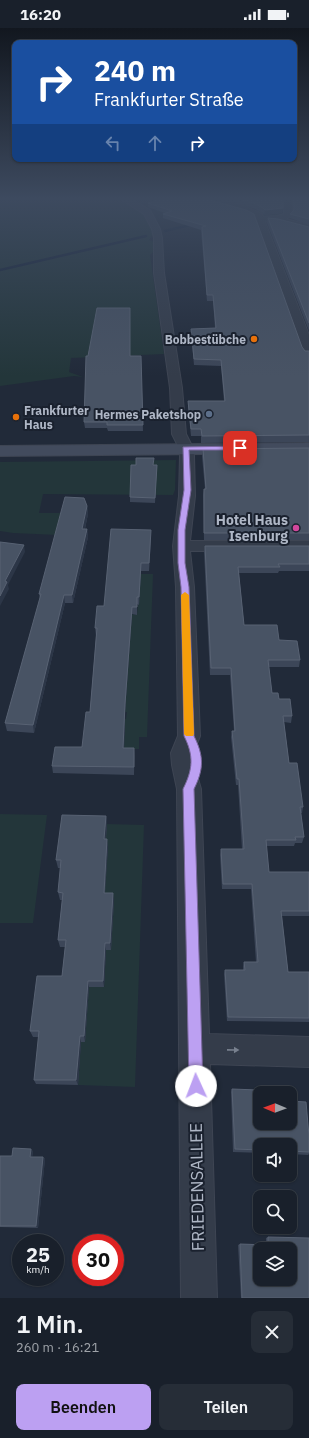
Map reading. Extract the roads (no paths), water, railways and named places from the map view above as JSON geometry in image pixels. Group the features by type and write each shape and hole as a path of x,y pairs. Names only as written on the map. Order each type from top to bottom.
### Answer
{"main road":[{"path":"0,450 309,448"}],"street":[{"path":"158,257 176,388 179,434 186,448"},
{"path":"274,257 309,352"},
{"name":"FRIEDENSALLEE","path":"186,448 187,496 181,546 185,587 189,736 196,750 196,765 189,789 199,1298"},
{"path":"181,546 309,546"},
{"path":"194,1049 309,1052"}],"waterway":[{"path":"0,270 55,257"}],"place":[{"name":"Bobbestübche","path":"254,339"},
{"name":"Hermes Paketshop","path":"209,414"},
{"name":"Frankfurter Haus","path":"16,417"},
{"name":"Hotel Haus Isenburg","path":"296,528"}]}
